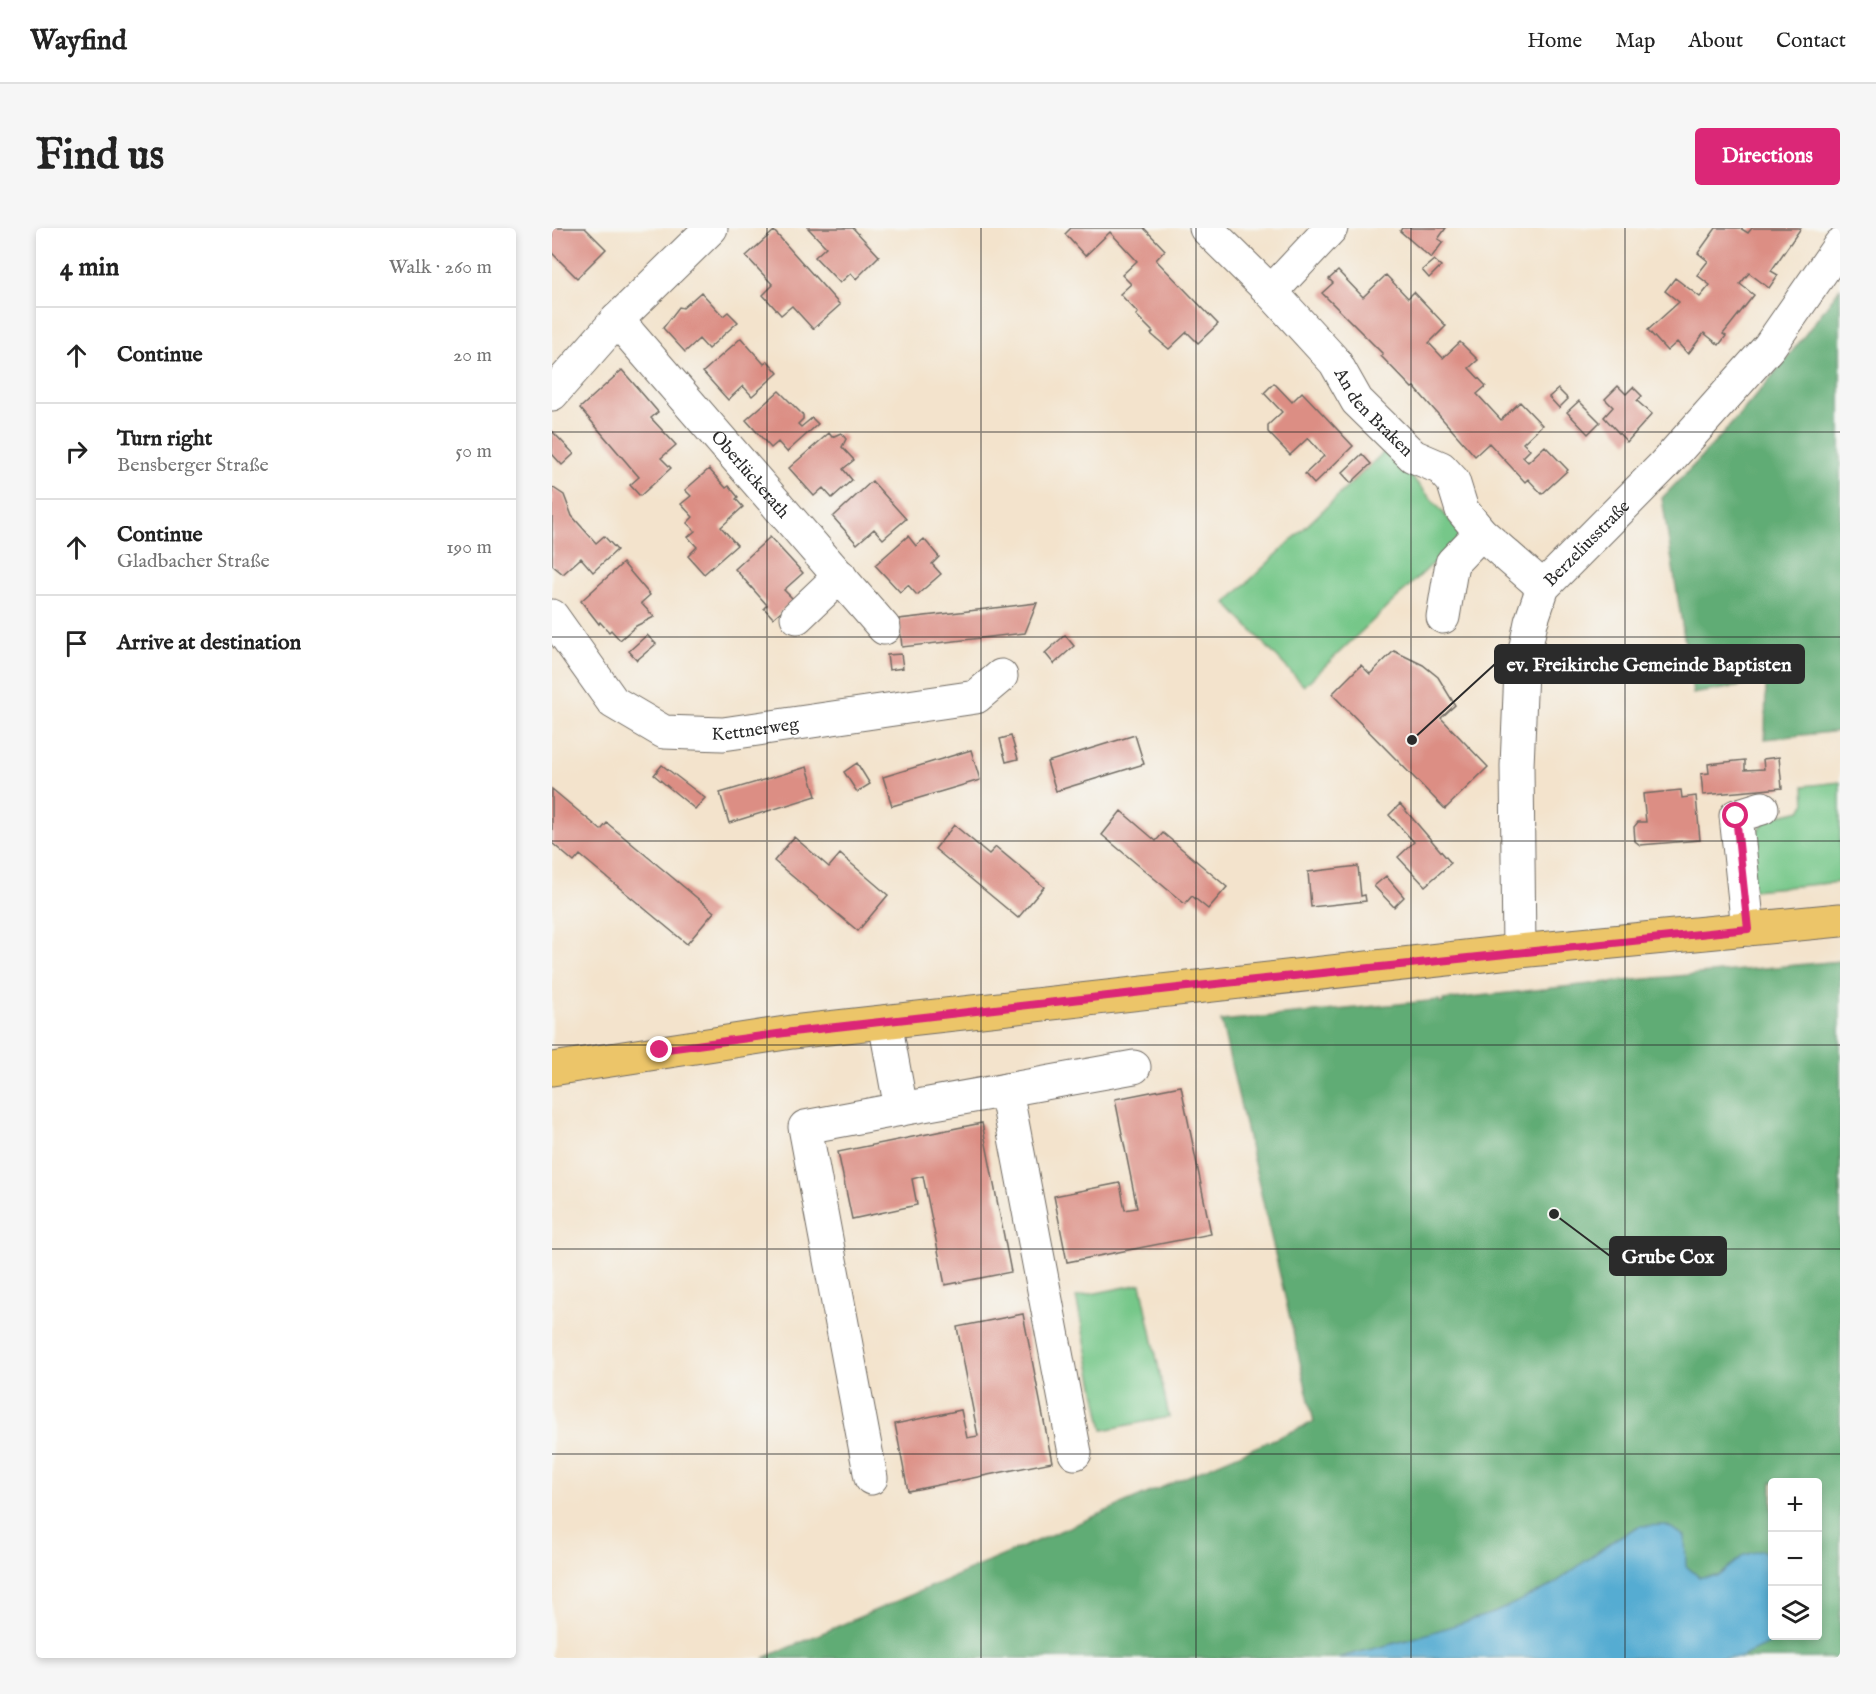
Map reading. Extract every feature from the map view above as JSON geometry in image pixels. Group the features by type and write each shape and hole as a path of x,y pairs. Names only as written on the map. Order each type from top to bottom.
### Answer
{"main road":[{"path":"552,1069 682,1047 885,1022 1519,951 1840,920"}],"street":[{"path":"552,393 616,320 711,228"},
{"name":"An den Braken","path":"1206,228 1271,292 1335,362 1357,401 1413,456 1441,468 1453,481 1462,510 1481,533 1543,587"},
{"path":"1271,292 1331,228"},
{"name":"Berzeliusstraße","path":"1519,951 1517,766 1521,670 1531,622 1543,587 1663,466 1769,347 1840,245"},
{"name":"Oberlückerath","path":"616,320 884,628"},
{"path":"1443,617 1452,563 1481,533"},
{"path":"797,617 840,576"},
{"name":"Kettnerweg","path":"552,616 613,702 664,732 723,734 976,697 1000,676"},
{"path":"1748,929 1736,816 1762,808"},
{"path":"885,1022 900,1109"},
{"path":"871,1478 805,1127 1134,1067"},
{"path":"1006,1090 1075,1452"}],"green space":[{"path":"1840,288 1840,731 1765,739 1766,682 1693,694 1662,498 1756,396"},
{"path":"1387,449 1463,535 1304,686 1226,603"},
{"path":"1840,782 1840,882 1753,890 1749,841 1768,818 1801,810 1805,804 1804,786"},
{"path":"1840,961 1840,1658 1739,1658 1773,1640 1822,1640 1822,1478 1768,1478 1768,1555 1762,1551 1745,1555 1718,1576 1699,1577 1639,1526 1552,1585 1504,1609 1448,1629 1337,1658 764,1658 1314,1422 1221,1021 1439,1000 1443,1003 1443,1000 1609,982 1610,985 1613,982"},
{"path":"1141,1284 1169,1417 1103,1430 1076,1297"}],"water":[{"path":"1666,1525 1685,1536 1686,1566 1699,1577 1718,1576 1744,1555 1762,1550 1768,1554 1768,1640 1777,1640 1739,1658 1337,1658 1411,1639 1496,1612 1551,1586 1617,1538 1639,1526"}],"building":[{"path":"552,228 585,228 606,249 577,278 552,253"},
{"path":"808,228 853,228 879,256 856,279 851,273 840,283 815,257 826,247"},
{"path":"1071,228 1144,228 1165,250 1156,260 1218,324 1198,343 1187,332 1169,349 1151,334 1153,332 1120,294 1131,284 1122,275 1137,261 1110,232 1085,256 1065,234"},
{"path":"1402,228 1446,228 1438,239 1443,242 1431,258 1400,231"},
{"path":"1716,228 1740,228 1748,233 1752,228 1801,228 1771,271 1778,275 1769,288 1749,273 1740,284 1754,295 1723,334 1726,336 1719,345 1704,333 1688,354 1677,342 1667,351 1648,330 1679,302 1665,291 1675,278 1700,297 1710,285 1697,275 1708,261 1698,253"},
{"path":"774,231 840,305 813,329 792,306 781,315 763,295 773,285 746,256"},
{"path":"1434,260 1441,266 1429,278 1422,270"},
{"path":"1338,271 1363,297 1386,275 1408,298 1414,292 1446,326 1429,343 1443,358 1460,342 1478,360 1469,368 1486,386 1477,394 1501,420 1520,402 1542,425 1523,443 1530,450 1523,457 1528,462 1545,446 1568,470 1542,494 1528,479 1525,482 1489,443 1475,456 1414,387 1412,388 1381,356 1383,354 1322,293 1333,283 1329,279"},
{"path":"701,292 723,316 728,312 738,322 708,349 699,339 685,352 663,328 679,307 683,308"},
{"path":"741,338 764,364 768,361 778,373 752,396 743,386 728,400 703,372"},
{"path":"622,370 658,412 651,418 676,445 661,458 671,468 640,496 630,485 639,477 580,408"},
{"path":"1274,383 1292,402 1302,392 1353,446 1314,484 1305,474 1324,456 1308,438 1290,455 1268,432 1268,425 1282,412 1264,393"},
{"path":"1618,386 1626,394 1633,387 1642,396 1637,401 1652,414 1627,442 1604,417 1613,407 1605,399"},
{"path":"1558,389 1568,399 1559,408 1549,397"},
{"path":"779,391 803,415 803,419 798,424 801,427 812,418 818,424 787,452 778,442 771,448 746,420"},
{"path":"1579,401 1600,422 1588,434 1567,412"},
{"path":"552,431 574,454 562,465 552,454"},
{"path":"829,433 832,437 841,433 846,439 842,447 854,460 843,469 852,480 832,498 823,488 814,496 789,468"},
{"path":"1362,454 1371,464 1351,483 1342,473"},
{"path":"709,469 726,488 729,486 743,507 721,527 737,545 704,574 688,556 697,547 688,537 695,531 687,523 693,517 681,504 691,496 685,490"},
{"path":"872,481 906,519 883,539 874,529 857,544 833,517"},
{"path":"552,487 564,495 572,516 596,543 604,536 617,550 593,572 581,558 563,574 552,565"},
{"path":"908,536 916,546 924,539 939,557 932,564 941,574 917,595 908,585 900,592 875,565"},
{"path":"770,537 803,573 784,590 794,600 773,618 764,608 767,605 735,569"},
{"path":"623,563 650,595 641,603 654,617 636,626 620,640 611,630 609,632 600,622 599,624 581,601"},
{"path":"1037,603 1025,633 902,647 899,619"},
{"path":"647,635 656,644 637,660 629,651"},
{"path":"1065,635 1074,646 1054,664 1045,653"},
{"path":"1394,651 1423,665 1438,677 1455,705 1441,718 1488,767 1445,809 1332,694 1361,665 1370,674"},
{"path":"901,654 903,668 889,670 887,655"},
{"path":"1135,735 1144,764 1056,791 1047,762"},
{"path":"1011,736 1018,759 1006,762 1000,739"},
{"path":"971,750 980,780 892,806 883,777"},
{"path":"1779,757 1782,788 1703,795 1701,774 1709,773 1708,764 1745,760 1745,770 1764,769 1763,759"},
{"path":"857,763 870,784 857,792 844,772"},
{"path":"662,765 705,798 695,809 654,775"},
{"path":"807,767 816,796 729,823 720,793"},
{"path":"552,789 601,830 607,823 714,912 687,944 580,855 574,862 552,843"},
{"path":"1681,790 1682,798 1696,796 1700,840 1640,845 1635,841 1634,827 1638,822 1646,822 1643,794"},
{"path":"1400,804 1451,863 1425,886 1398,857 1414,842 1389,815"},
{"path":"1121,811 1156,841 1163,833 1227,887 1208,909 1192,896 1185,904 1102,835"},
{"path":"954,825 989,854 996,847 1044,887 1018,918 935,849"},
{"path":"794,837 829,867 840,854 888,895 858,931 774,861"},
{"path":"1358,866 1361,896 1365,895 1366,901 1311,907 1308,872"},
{"path":"1386,876 1404,897 1394,907 1374,886"},
{"path":"1181,1086 1211,1234 1067,1262 1054,1196 1120,1183 1125,1210 1137,1208 1115,1099"},
{"path":"982,1123 1011,1272 945,1285 923,1176 912,1179 917,1205 852,1219 838,1152"},
{"path":"1023,1314 1052,1462 908,1491 895,1424 961,1410 967,1438 978,1436 957,1327"}],"place":[{"name":"ev. Freikirche Gemeinde Baptisten","path":"1412,740"},
{"name":"Grube Cox","path":"1554,1214"}],"route":[{"path":"660,1050 792,1032 1187,987 1748,929 1736,816"}]}
